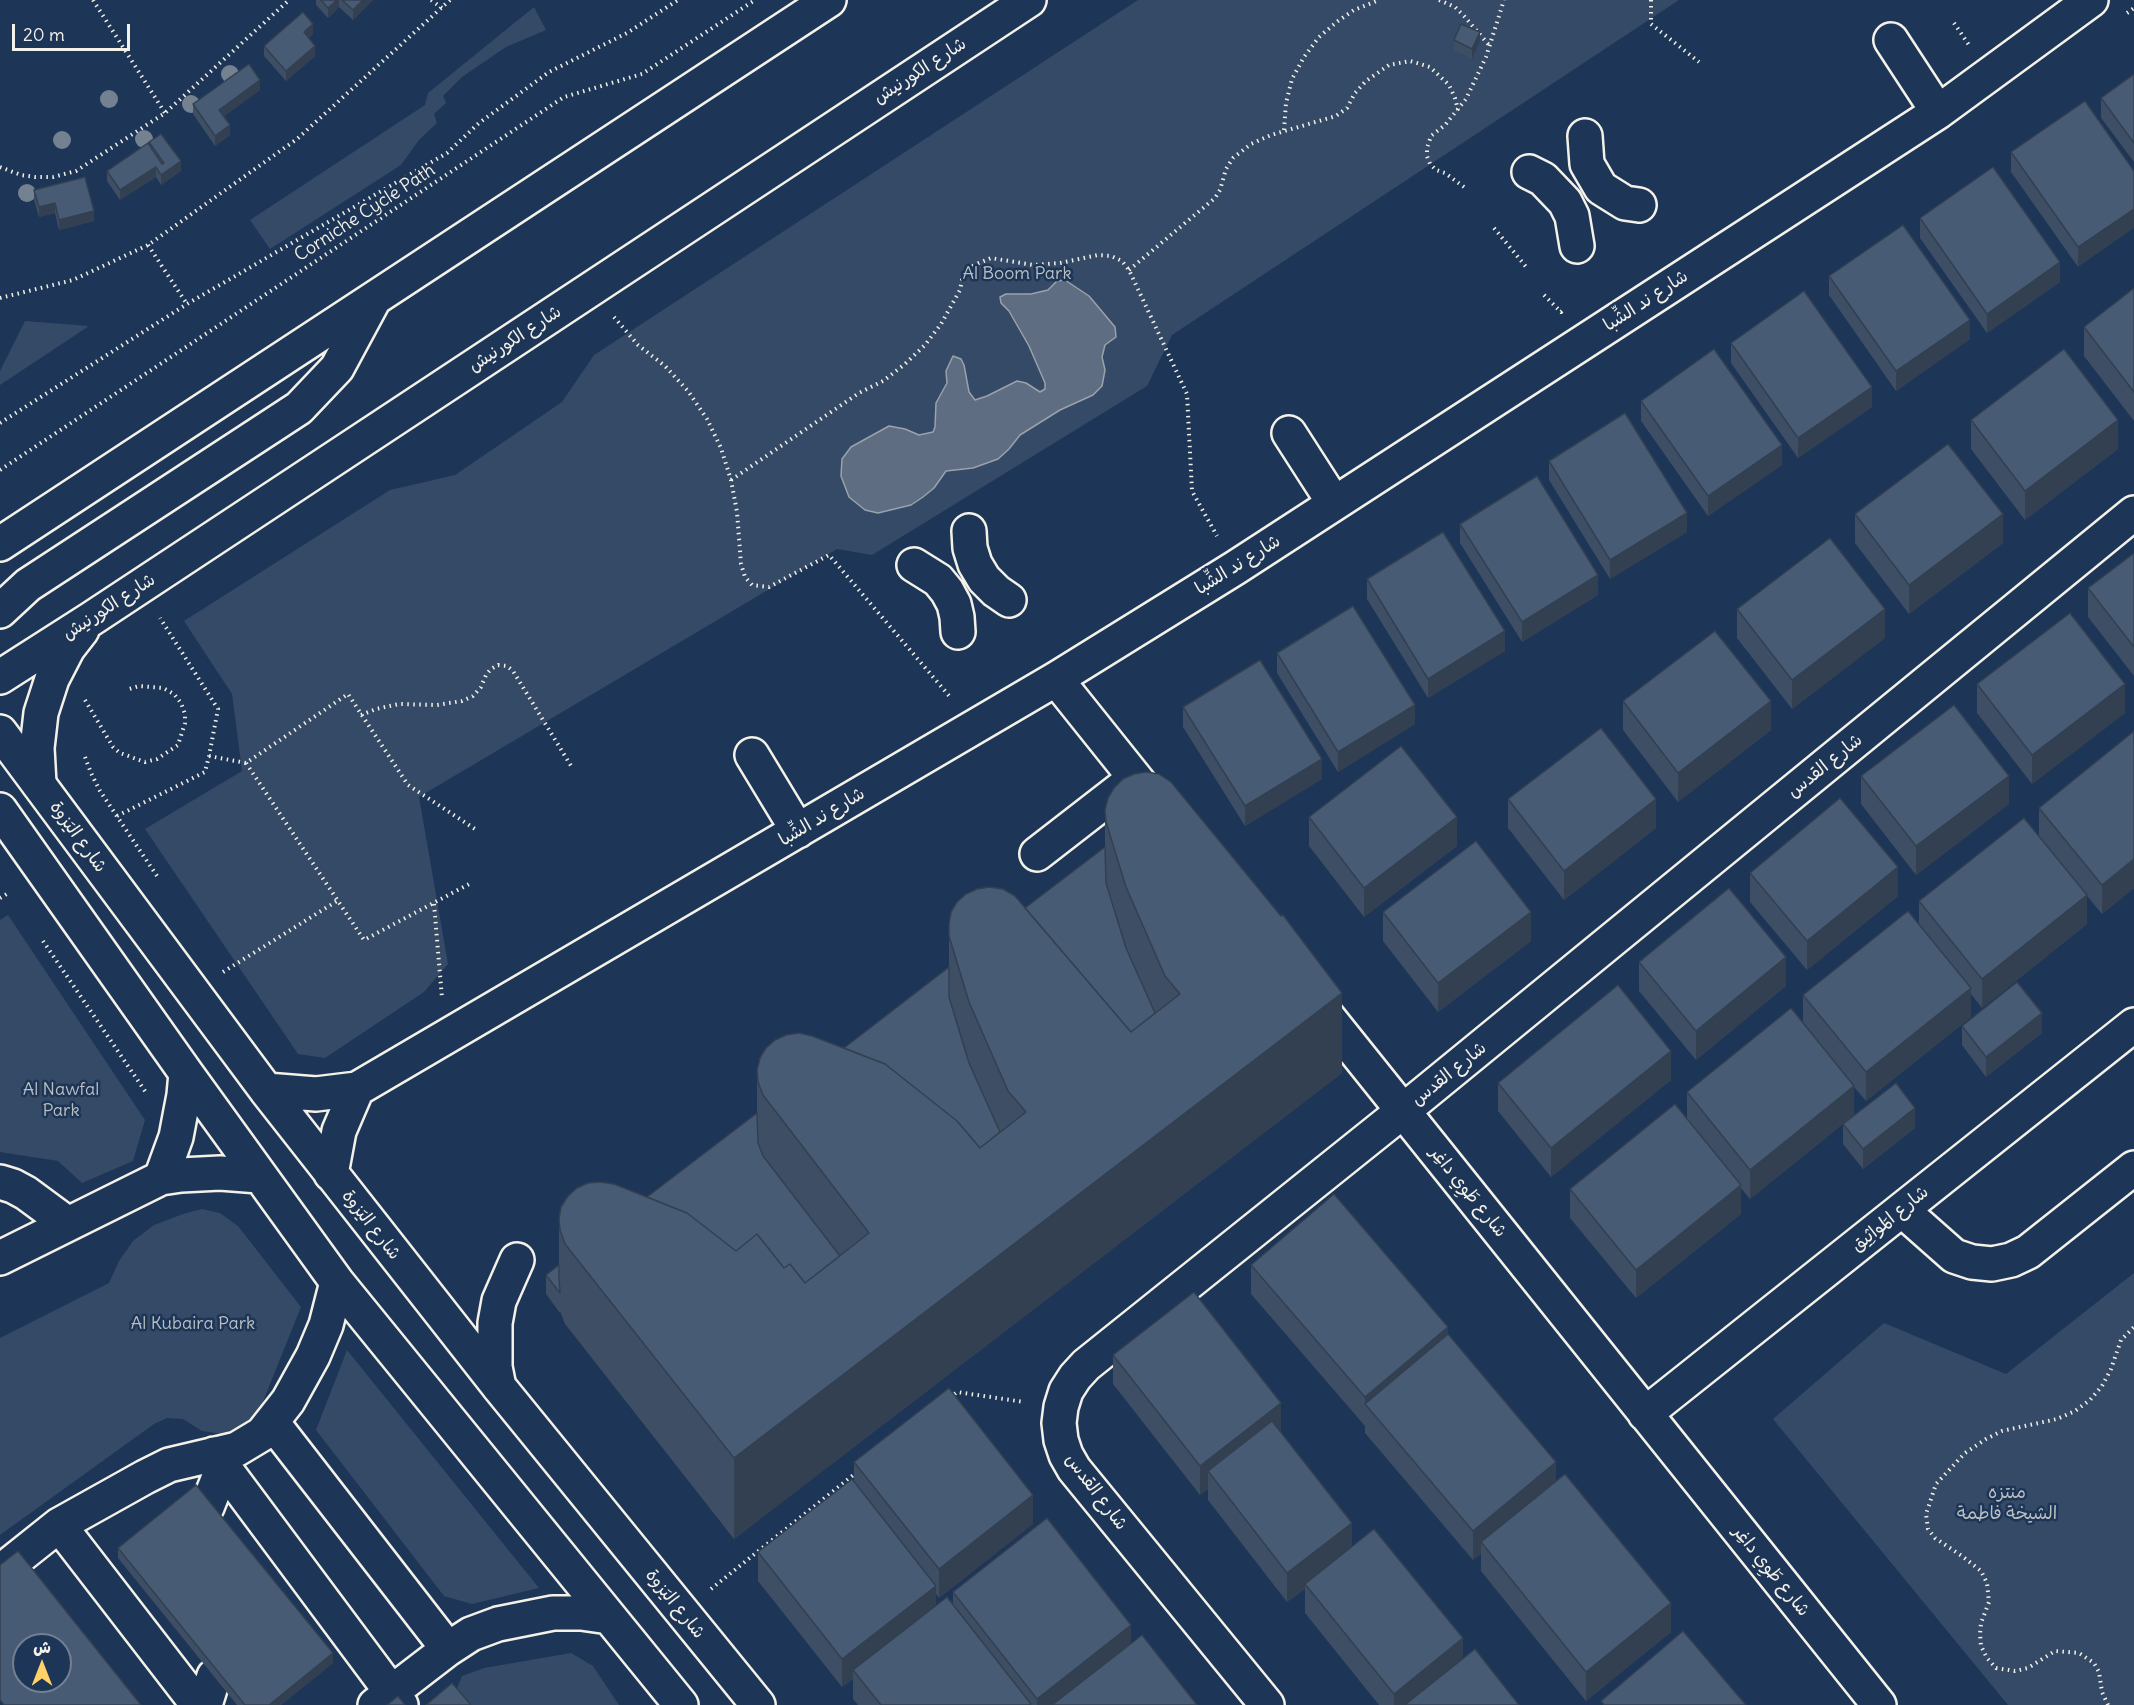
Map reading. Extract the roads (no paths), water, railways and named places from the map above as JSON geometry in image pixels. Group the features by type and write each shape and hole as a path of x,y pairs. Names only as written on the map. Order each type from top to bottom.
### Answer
{"street":[{"path":"0,544 829,0"},
{"name":"شارع الكورنيش","path":"0,677 91,620 1029,0"},
{"name":"شارع ند الشِّبا","path":"266,1090 316,1094 357,1089 1056,679 1235,568 1938,112 2091,0"},
{"path":"1891,39 1938,112"},
{"path":"1585,136 1587,164 1601,188 1625,203 1639,206"},
{"path":"1529,172 1543,179 1565,202 1572,216 1577,246"},
{"path":"0,611 28,585 299,408 337,368 375,299"},
{"path":"1289,433 1334,503"},
{"name":"شارع القدس","path":"1267,1705 1074,1469 1061,1440 1059,1423 1066,1391 1086,1365 1403,1112 2134,513"},
{"path":"969,531 970,548 975,564 984,579 1009,600"},
{"path":"915,565 939,580 947,591 954,604 958,632"},
{"path":"39,784 37,748 41,713 52,679 68,648 91,620"},
{"path":"1056,679 1180,833"},
{"name":"شارع اليَزوة","path":"0,732 266,1090 500,1388 682,1612 751,1703"},
{"path":"752,755 798,831"},
{"path":"1037,854 1136,778"},
{"path":"0,810 259,1176 338,1282 681,1705"},
{"name":"شارع طَوِي داغِر","path":"1299,982 1879,1705"},
{"name":"شارع المَواثِيق","path":"1645,1414 2134,1025"},
{"path":"161,1178 176,1137 186,1073"},
{"path":"332,1174 339,1131 357,1089"},
{"path":"1902,1210 1954,1256 1972,1262 1992,1264 2011,1260 2028,1252 2134,1168"},
{"path":"0,1258 161,1178 220,1173 259,1176"},
{"path":"0,1182 26,1193 68,1224"},
{"path":"500,1388 495,1367 495,1323 499,1301 517,1260"},
{"path":"0,1572 59,1526 169,1465 219,1460 262,1434 301,1380 313,1356 326,1325 338,1282"},
{"path":"272,1422 448,1649"},
{"path":"219,1460 249,1524 289,1556 389,1701 448,1649 471,1634 525,1617 553,1613 581,1613 609,1617"},
{"path":"207,1507 219,1460"},
{"path":"0,1549 21,1538 59,1526"},
{"path":"59,1526 198,1705"},
{"path":"277,1594 289,1556"},
{"path":"151,1645 164,1614"},
{"path":"177,1678 189,1645"}],"park label":[{"name":"Al Boom Park","path":"1017,274"},
{"name":"Al Nawfal Park","path":"61,1100"},
{"name":"Al Kubaira Park","path":"193,1324"},
{"name":"منتزه الشيخة فاطمة","path":"2007,1503"}]}
